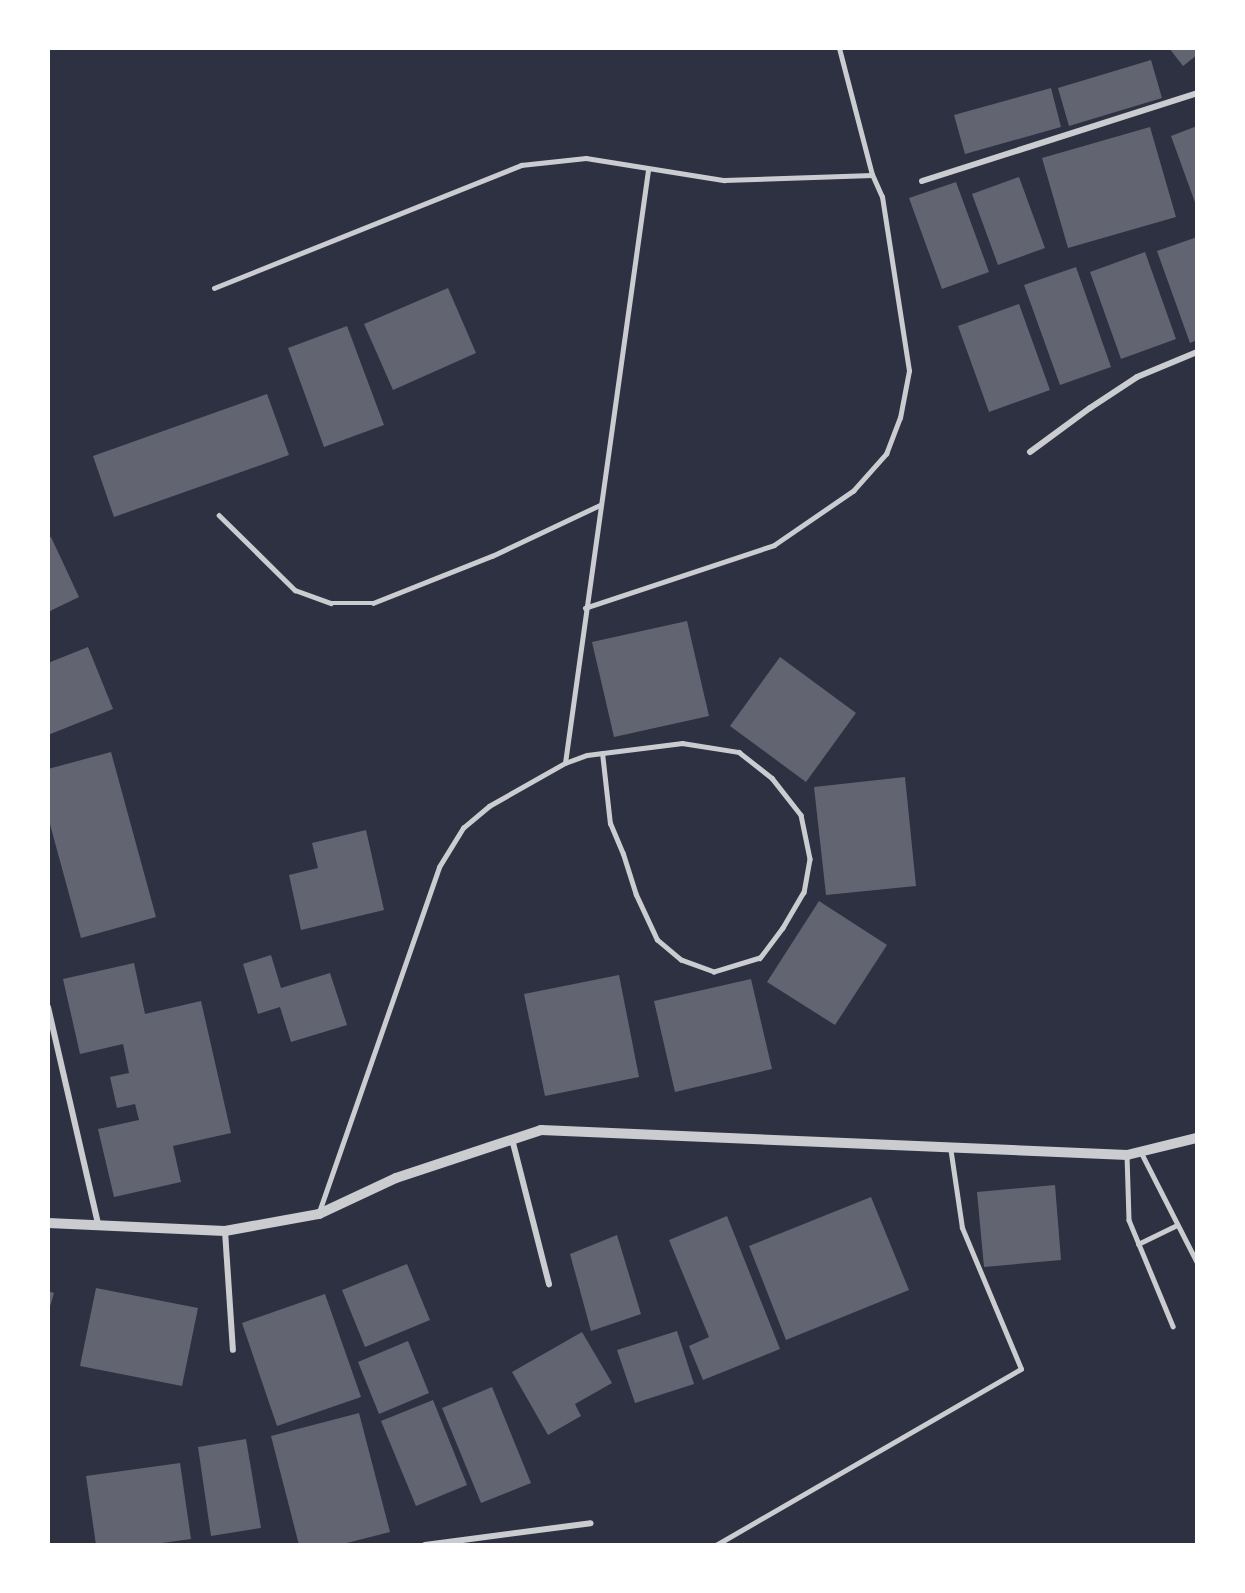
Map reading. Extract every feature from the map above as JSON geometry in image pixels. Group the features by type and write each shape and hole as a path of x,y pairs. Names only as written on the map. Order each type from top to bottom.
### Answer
{"street":[{"path":"922,182 1197,93"},
{"path":"1030,452 1137,377 1197,352"},
{"path":"48,1007 99,1224"},
{"path":"48,1223 225,1231 319,1214 396,1178 541,1130 1127,1155 1197,1138"},
{"path":"512,1139 549,1284"},
{"path":"225,1231 233,1350"},
{"path":"425,1545 591,1523"}],"lane":[{"path":"585,608 774,545 853,491 886,454 900,418 909,371 882,197 872,175 839,48"},
{"path":"214,288 521,165 586,158 648,170 724,180 872,175"},
{"path":"565,763 648,170"},
{"path":"219,515 295,590 330,603 373,603 492,556 600,505"},
{"path":"319,1214 440,867 463,828 489,806 565,763 587,755 602,753 682,743 739,752 772,778 801,815 810,859 804,892 783,928 760,958 714,972 681,960 657,940 636,895 623,854 610,824 602,753"},
{"path":"716,1545 1022,1369 962,1228 950,1147"},
{"path":"1142,1152 1197,1262"},
{"path":"1127,1155 1129,1220 1173,1326"},
{"path":"1138,1244 1177,1225"}],"building":[{"path":"1169,48 1197,48 1197,55 1183,66"},
{"path":"1151,60 1162,98 1069,126 1058,88"},
{"path":"1051,88 1061,127 965,154 954,115"},
{"path":"1197,126 1197,208 1171,136"},
{"path":"1150,127 1176,217 1068,248 1042,158"},
{"path":"1019,177 1045,248 998,265 972,194"},
{"path":"956,182 989,272 942,289 909,198"},
{"path":"1197,237 1197,340 1190,343 1157,251"},
{"path":"1145,252 1176,339 1121,359 1090,272"},
{"path":"1076,267 1111,367 1060,385 1024,285"},
{"path":"448,288 476,353 393,390 364,324"},
{"path":"1019,304 1050,390 989,412 958,326"},
{"path":"347,326 384,425 324,447 288,348"},
{"path":"267,394 289,455 114,517 93,456"},
{"path":"51,537 79,597 48,612 48,538"},
{"path":"687,621 709,716 614,737 592,642"},
{"path":"88,647 113,709 48,735 48,663"},
{"path":"780,657 856,713 806,782 730,726"},
{"path":"111,752 156,917 81,938 48,817 48,769"},
{"path":"905,777 916,886 826,895 814,787"},
{"path":"366,830 384,910 301,930 289,875 318,868 312,843"},
{"path":"819,901 887,945 835,1025 767,982"},
{"path":"271,955 281,988 330,973 347,1025 291,1042 280,1007 258,1014 243,964"},
{"path":"134,963 145,1014 201,1001 231,1133 173,1146 181,1182 114,1197 98,1129 139,1120 135,1104 117,1108 110,1077 129,1073 123,1044 80,1054 63,979"},
{"path":"619,975 639,1077 545,1096 524,994"},
{"path":"751,979 772,1069 675,1092 654,1001"},
{"path":"1055,1185 1061,1260 984,1267 977,1192"},
{"path":"871,1197 909,1290 786,1340 749,1246"},
{"path":"727,1216 780,1349 703,1380 689,1346 709,1337 669,1240"},
{"path":"617,1235 641,1314 591,1331 570,1254"},
{"path":"407,1264 430,1320 365,1347 342,1290"},
{"path":"96,1288 198,1308 182,1386 80,1366"},
{"path":"48,1291 54,1293 49,1310 48,1310"},
{"path":"325,1294 361,1397 277,1426 242,1323"},
{"path":"677,1331 694,1384 635,1403 617,1350"},
{"path":"582,1332 612,1383 575,1404 581,1416 548,1435 512,1372"},
{"path":"408,1341 429,1393 379,1414 358,1362"},
{"path":"492,1387 531,1483 481,1503 442,1408"},
{"path":"433,1400 467,1485 416,1506 381,1421"},
{"path":"359,1413 390,1532 339,1545 299,1545 271,1436"},
{"path":"246,1439 261,1528 211,1536 198,1447"},
{"path":"180,1463 191,1539 147,1545 96,1545 86,1476"}]}
